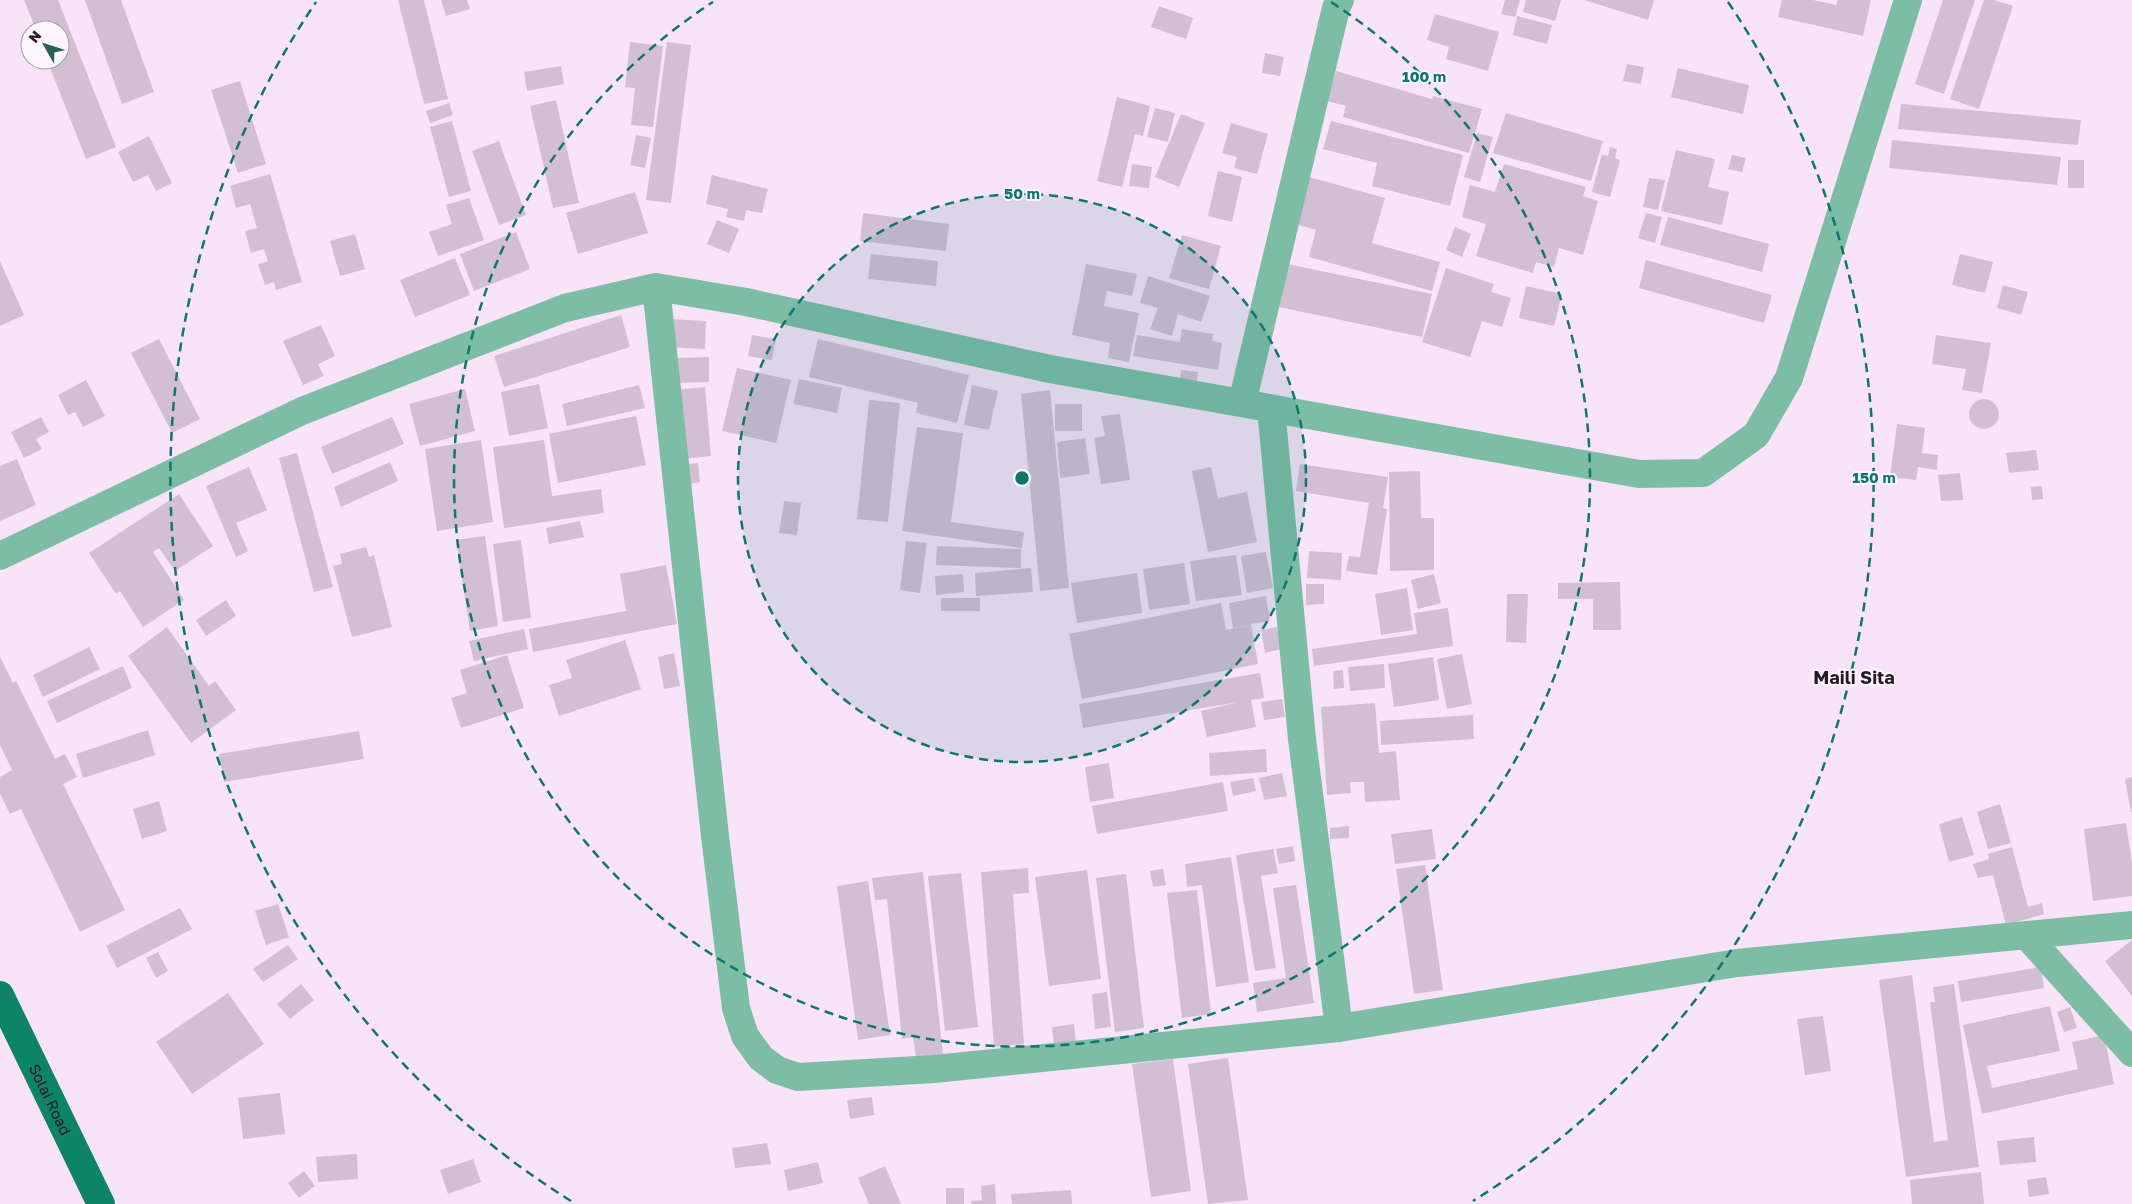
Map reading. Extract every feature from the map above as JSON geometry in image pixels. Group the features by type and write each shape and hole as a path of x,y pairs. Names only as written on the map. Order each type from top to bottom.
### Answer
{"highway":[{"name":"Solai Road","path":"0,995 100,1204"}],"street":[{"path":"1242,403 1336,8 1340,0"},
{"path":"0,556 302,411 565,308 656,287 746,302 1050,368 1639,474 1703,473 1756,435 1789,378 1908,0"},
{"path":"656,287 714,826 736,1008 746,1036 761,1058 778,1070 798,1077 934,1069 1339,1028 1737,963 2132,925"},
{"path":"1271,408 1302,740 1339,1028"},
{"path":"2026,936 2132,1053"}],"building":[{"path":"24,0 58,0 66,20 32,20"},
{"path":"85,0 121,0 154,92 122,104"},
{"path":"398,0 424,0 448,99 424,104"},
{"path":"441,0 467,0 470,9 446,16"},
{"path":"1505,0 1520,0 1515,17 1501,14"},
{"path":"1526,0 1561,0 1555,21 1523,12"},
{"path":"1584,0 1654,0 1648,20"},
{"path":"1782,0 1813,0 1836,5 1838,0 1871,0 1863,36 1778,17"},
{"path":"1943,0 1975,0 1944,94 1915,84"},
{"path":"1984,0 1994,0 2013,6 1979,109 1950,99"},
{"path":"1159,6 1193,18 1186,39 1151,27"},
{"path":"1435,14 1499,32 1488,71 1446,59 1449,47 1427,40"},
{"path":"1517,16 1552,25 1547,44 1513,35"},
{"path":"70,30 116,147 86,159 51,70 70,70"},
{"path":"630,42 663,46 653,127 631,125 635,88 625,87"},
{"path":"667,42 691,45 671,203 646,200"},
{"path":"1265,53 1284,57 1280,76 1262,73"},
{"path":"1627,64 1644,67 1641,84 1623,81"},
{"path":"561,66 564,84 527,91 524,72"},
{"path":"1678,68 1749,85 1743,114 1671,97"},
{"path":"1336,71 1432,99 1433,96 1482,109 1469,153 1343,117 1346,106 1327,101"},
{"path":"240,81 266,164 238,173 211,90"},
{"path":"1117,97 1150,106 1143,136 1135,134 1122,187 1097,181"},
{"path":"556,100 579,203 553,208 530,106"},
{"path":"449,103 453,115 430,123 426,111"},
{"path":"1901,104 2081,120 2078,145 1898,129"},
{"path":"1155,108 1175,113 1168,142 1147,137"},
{"path":"1506,113 1603,141 1591,181 1493,153"},
{"path":"1181,114 1205,123 1179,187 1155,177"},
{"path":"452,121 471,191 449,197 430,127"},
{"path":"1331,121 1463,155 1450,206 1372,186 1377,163 1323,149"},
{"path":"1231,123 1268,134 1257,174 1234,168 1237,157 1222,153"},
{"path":"1477,133 1493,137 1480,182 1464,177"},
{"path":"636,135 651,138 645,168 630,165"},
{"path":"149,136 172,183 156,191 148,175 133,182 118,152"},
{"path":"1892,140 2061,157 2057,185 1889,168"},
{"path":"499,141 526,215 499,225 472,151"},
{"path":"1610,147 1617,149 1615,158 1620,160 1610,197 1592,192 1602,154 1608,156"},
{"path":"1676,150 1715,159 1708,187 1729,192 1722,225 1661,211"},
{"path":"1732,155 1746,158 1742,172 1728,169"},
{"path":"2068,160 2084,160 2084,188 2068,188"},
{"path":"1132,164 1152,167 1149,188 1129,186"},
{"path":"1504,164 1586,187 1583,196 1598,201 1583,255 1559,248 1554,267 1536,262 1533,273 1476,256 1486,224 1462,217 1470,185 1495,192"},
{"path":"1218,171 1242,177 1232,222 1208,216"},
{"path":"270,174 302,282 276,290 274,282 265,285 258,264 268,261 264,249 251,253 245,231 257,228 250,204 236,208 230,186"},
{"path":"712,175 768,189 762,213 746,210 744,221 726,217 728,209 706,204"},
{"path":"1309,177 1385,198 1372,243 1440,262 1432,291 1309,257 1316,230 1295,224"},
{"path":"1649,178 1665,180 1658,210 1643,207"},
{"path":"635,192 648,233 578,254 566,213"},
{"path":"469,198 484,240 438,256 429,232 452,224 446,205"},
{"path":"863,213 949,224 946,251 860,241"},
{"path":"1646,213 1662,217 1655,243 1638,238"},
{"path":"1668,217 1769,244 1762,272 1660,245"},
{"path":"717,220 739,229 729,253 707,244"},
{"path":"1455,227 1471,234 1462,257 1446,250"},
{"path":"516,232 530,269 474,291 460,254"},
{"path":"355,234 365,269 340,276 330,241"},
{"path":"1182,235 1221,246 1209,289 1169,278"},
{"path":"871,254 938,261 936,286 868,279"},
{"path":"1960,254 1993,262 1985,293 1952,285"},
{"path":"455,258 470,295 415,317 400,280"},
{"path":"1646,260 1772,295 1764,323 1639,288"},
{"path":"0,261 24,315 0,326"},
{"path":"1086,264 1137,274 1132,296 1107,291 1104,306 1139,313 1129,362 1108,358 1110,343 1072,335"},
{"path":"1287,264 1432,294 1422,337 1279,307"},
{"path":"1446,268 1494,284 1491,292 1511,298 1502,327 1482,321 1470,357 1422,342"},
{"path":"1148,276 1210,296 1201,322 1178,314 1172,336 1150,329 1158,308 1140,303"},
{"path":"2003,285 2028,292 2021,315 1997,308"},
{"path":"1526,286 1562,294 1554,326 1519,318"},
{"path":"621,315 630,347 504,387 494,356"},
{"path":"668,319 706,321 705,349 667,347"},
{"path":"321,325 335,356 318,364 324,376 303,385 283,341"},
{"path":"1182,329 1213,334 1212,341 1222,343 1218,370 1133,356 1137,335 1180,342"},
{"path":"752,335 776,339 772,360 748,356"},
{"path":"1936,335 1991,343 1982,393 1962,390 1966,369 1932,364"},
{"path":"159,339 200,419 172,433 131,353"},
{"path":"818,339 969,375 957,423 916,413 918,403 809,377"},
{"path":"709,357 709,382 674,383 674,358"},
{"path":"737,368 791,380 776,443 722,431"},
{"path":"1181,370 1198,372 1197,381 1180,379"},
{"path":"799,379 842,388 837,413 793,404"},
{"path":"86,380 105,416 83,427 75,412 68,415 58,395"},
{"path":"539,384 548,428 509,436 501,392"},
{"path":"639,385 645,408 567,426 562,404"},
{"path":"972,385 998,391 989,430 964,425"},
{"path":"705,387 711,456 682,459 675,390"},
{"path":"465,389 475,431 420,446 409,404"},
{"path":"1050,390 1069,588 1040,591 1021,394"},
{"path":"1984,399 1994,404 1999,414 1994,424 1984,429 1974,424 1969,414 1974,404"},
{"path":"869,400 900,403 888,522 857,519"},
{"path":"1055,404 1082,404 1082,431 1055,431"},
{"path":"1120,414 1130,480 1101,484 1094,438 1105,436 1101,416"},
{"path":"636,416 646,465 558,483 549,434"},
{"path":"41,417 49,432 36,439 42,449 24,458 11,432"},
{"path":"392,417 404,444 332,474 321,447"},
{"path":"1897,424 1925,428 1922,453 1938,455 1937,470 1918,467 1916,480 1890,477"},
{"path":"917,427 963,433 951,522 1024,532 1022,548 902,531"},
{"path":"1085,438 1090,474 1060,478 1057,442"},
{"path":"481,440 493,522 437,531 425,449"},
{"path":"544,440 552,496 601,489 604,513 504,528 493,447"},
{"path":"2036,450 2039,470 2009,473 2006,453"},
{"path":"297,453 333,587 314,592 279,458"},
{"path":"17,459 36,505 0,521 0,466"},
{"path":"390,462 398,481 341,507 334,487"},
{"path":"698,463 700,482 682,485 679,465"},
{"path":"1300,464 1388,477 1383,508 1387,509 1377,575 1346,571 1349,556 1360,557 1369,503 1296,491"},
{"path":"249,467 267,510 236,523 248,551 236,557 206,486"},
{"path":"1211,467 1218,498 1247,492 1257,542 1208,552 1192,471"},
{"path":"1420,471 1421,518 1434,518 1434,570 1390,571 1389,472"},
{"path":"1960,473 1963,500 1941,501 1938,475"},
{"path":"2042,486 2043,499 2032,500 2031,487"},
{"path":"179,494 213,546 175,571 159,548 153,552 184,600 143,627 120,591 116,594 89,553"},
{"path":"784,501 801,503 797,535 779,533"},
{"path":"580,521 584,537 549,544 546,528"},
{"path":"485,536 498,626 470,631 456,540"},
{"path":"521,540 531,618 503,622 493,544"},
{"path":"906,541 927,543 920,593 900,590"},
{"path":"937,546 1021,549 1021,568 936,565"},
{"path":"366,547 369,557 374,555 392,627 352,637 333,566 342,564 340,554"},
{"path":"1309,551 1342,553 1341,580 1307,578"},
{"path":"1266,552 1273,588 1247,593 1241,556"},
{"path":"1236,555 1242,595 1196,601 1190,561"},
{"path":"1184,563 1190,604 1149,610 1143,569"},
{"path":"666,565 677,624 533,652 529,629 626,611 620,574"},
{"path":"1031,568 1033,592 976,596 975,573"},
{"path":"1137,573 1142,613 1077,623 1071,583"},
{"path":"963,574 964,592 936,595 935,576"},
{"path":"1434,574 1441,603 1418,609 1411,580"},
{"path":"1620,582 1621,630 1593,630 1593,599 1558,599 1558,583"},
{"path":"1306,584 1324,584 1324,604 1306,605"},
{"path":"1407,588 1413,630 1381,635 1375,594"},
{"path":"1507,594 1528,594 1526,643 1506,642"},
{"path":"1266,596 1270,621 1251,624 1258,664 1082,699 1069,634 1221,603 1226,630 1249,625 1233,628 1229,603"},
{"path":"941,598 980,598 980,611 941,611"},
{"path":"226,600 236,616 206,636 196,620"},
{"path":"1448,608 1453,646 1314,666 1312,649 1417,634 1414,613"},
{"path":"167,627 209,686 215,681 236,710 191,743 128,656"},
{"path":"1277,627 1281,649 1265,653 1261,630"},
{"path":"524,629 528,649 474,661 469,641"},
{"path":"625,640 641,689 559,716 549,685 572,678 566,660"},
{"path":"89,647 100,669 43,697 33,675"},
{"path":"674,653 680,686 664,689 658,657"},
{"path":"1462,654 1472,704 1447,709 1437,659"},
{"path":"507,655 524,708 461,728 451,698 467,693 460,670"},
{"path":"0,657 13,683 16,681 55,759 65,754 77,777 63,784 125,910 80,932 21,809 10,814 0,794 0,777 12,770 0,745"},
{"path":"1433,657 1439,700 1394,707 1388,664"},
{"path":"1384,664 1385,688 1350,691 1348,667"},
{"path":"123,666 132,688 57,723 47,701"},
{"path":"1343,670 1344,688 1334,689 1333,671"},
{"path":"1260,673 1264,698 1251,700 1256,727 1207,737 1201,711 1239,702 1083,728 1079,704"},
{"path":"1282,699 1285,717 1264,720 1261,702"},
{"path":"1375,703 1379,753 1396,751 1400,800 1365,802 1364,782 1350,782 1351,793 1327,795 1321,707"},
{"path":"1473,715 1474,739 1381,745 1380,721"},
{"path":"148,730 155,755 83,778 76,754"},
{"path":"359,731 364,759 224,782 219,754"},
{"path":"1266,749 1267,772 1210,776 1209,753"},
{"path":"1109,763 1114,798 1090,802 1085,767"},
{"path":"1282,773 1287,796 1264,800 1259,778"},
{"path":"2132,777 2132,812 2131,812 2125,779"},
{"path":"1253,778 1256,791 1233,796 1230,782"},
{"path":"1223,782 1228,811 1097,834 1092,806"},
{"path":"159,801 167,831 142,839 133,809"},
{"path":"2000,804 2011,843 1988,849 1977,812"},
{"path":"1962,817 1974,855 1949,862 1939,824"},
{"path":"2126,823 2132,863 2132,896 2093,901 2084,829"},
{"path":"1349,826 1349,838 1330,839 1330,828"},
{"path":"1432,829 1436,859 1395,864 1391,834"},
{"path":"1293,846 1295,861 1279,864 1276,849"},
{"path":"2012,847 2028,907 2042,903 2044,914 2006,925 1993,875 1978,878 1973,864 1989,859 1988,854"},
{"path":"1273,849 1278,873 1261,876 1276,968 1255,971 1236,855"},
{"path":"1231,857 1249,982 1216,987 1202,885 1187,887 1185,864"},
{"path":"1425,865 1443,990 1414,994 1396,869"},
{"path":"1028,868 1029,893 1013,894 1024,1044 994,1047 981,872"},
{"path":"1163,869 1166,885 1153,887 1150,871"},
{"path":"1087,870 1101,979 1049,986 1035,877"},
{"path":"923,872 943,1054 916,1058 913,1037 902,1039 887,899 875,900 872,878"},
{"path":"961,873 978,1027 945,1031 928,876"},
{"path":"1126,874 1144,1028 1115,1032 1096,878"},
{"path":"868,881 890,1035 858,1040 837,886"},
{"path":"1296,885 1314,1003 1257,1012 1253,983 1286,978 1273,888"},
{"path":"1197,890 1211,1014 1182,1018 1167,893"},
{"path":"278,904 289,937 266,945 255,911"},
{"path":"180,908 192,929 117,968 106,946"},
{"path":"2132,940 2132,996 2105,961"},
{"path":"288,945 298,959 263,982 253,969"},
{"path":"158,952 168,971 156,978 146,958"},
{"path":"2041,967 2044,988 1961,1002 1958,981"},
{"path":"1912,975 1934,1142 1948,1140 1930,1002 1935,1002 1933,987 1954,984 1979,1167 1906,1177 1879,980"},
{"path":"301,984 314,1000 290,1019 277,1004"},
{"path":"1107,992 1111,1027 1095,1029 1092,994"},
{"path":"228,993 264,1044 192,1094 156,1042"},
{"path":"2050,1006 2060,1051 1987,1066 1992,1088 2078,1069 2072,1042 2104,1035 2114,1084 1982,1114 1963,1025"},
{"path":"2070,1007 2077,1028 2064,1032 2057,1012"},
{"path":"1823,1016 1831,1071 1805,1075 1797,1019"},
{"path":"1074,1024 1076,1042 1054,1045 1052,1027"},
{"path":"1228,1058 1248,1200 1208,1204 1188,1064"},
{"path":"1173,1059 1191,1191 1151,1197 1132,1064"},
{"path":"280,1093 285,1134 243,1139 238,1098"},
{"path":"872,1097 874,1115 850,1119 847,1100"},
{"path":"2034,1137 2036,1162 2000,1165 1997,1141"},
{"path":"767,1143 771,1164 735,1168 732,1148"},
{"path":"357,1154 358,1179 318,1182 316,1157"},
{"path":"473,1159 481,1182 448,1194 440,1170"},
{"path":"818,1162 823,1183 788,1191 784,1170"},
{"path":"885,1166 901,1204 869,1204 858,1178"},
{"path":"304,1171 315,1186 299,1198 288,1183"},
{"path":"1981,1172 1984,1204 1912,1204 1910,1180"},
{"path":"2046,1177 2049,1194 2029,1197 2027,1180"},
{"path":"995,1184 996,1204 971,1204 971,1201 982,1200 981,1186"},
{"path":"946,1188 964,1188 964,1204 946,1204"},
{"path":"1071,1190 1072,1204 1012,1204 1011,1194"}],"district":[{"name":"Maili Sita","path":"1854,677"}]}
